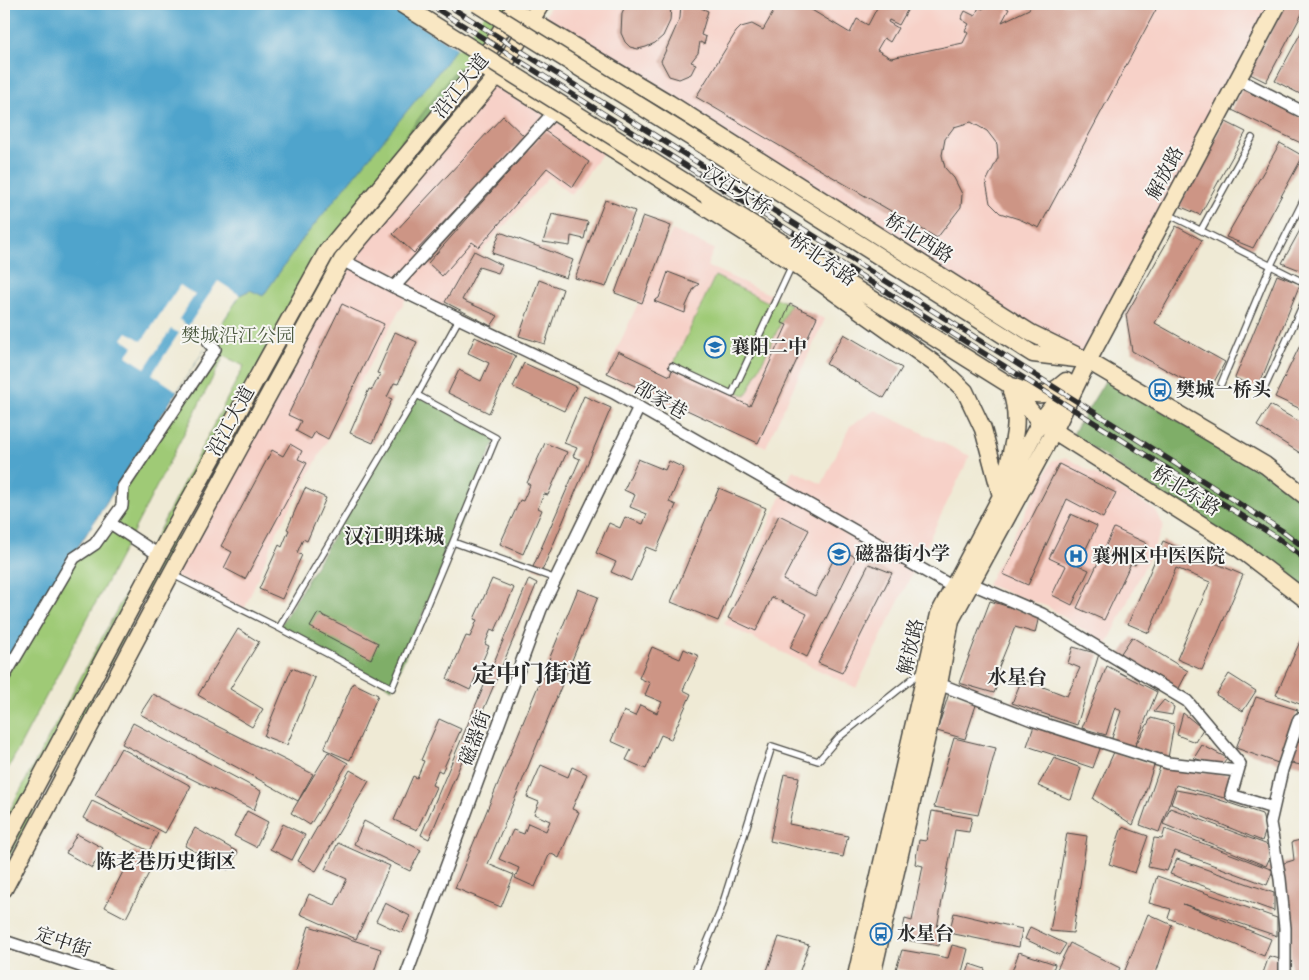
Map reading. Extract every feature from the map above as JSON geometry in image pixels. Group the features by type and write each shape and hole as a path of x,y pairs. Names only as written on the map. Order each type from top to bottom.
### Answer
{"main road":[{"name":"汉江大桥","path":"401,4 1008,384 1040,422"},
{"name":"汉江大桥","path":"477,4 1033,354 1088,360"},
{"name":"沿江大道","path":"4,889 171,574 342,260 497,76 542,4"},
{"name":"解放路","path":"872,976 939,684 951,620 1054,431 1088,360 1278,4"},
{"name":"沿江大道","path":"4,846 159,555 327,250 480,64 515,7"},
{"name":"桥北西路","path":"515,7 531,20 669,103 1031,333 1088,360 1269,467 1305,496"},
{"name":"桥北东路","path":"480,64 793,263 941,368 965,391 984,428 1001,496"},
{"path":"1008,384 1030,394 1041,395 1055,391 1088,360"},
{"name":"解放路","path":"856,976 938,614 1040,422 1088,360"},
{"path":"1001,496 1016,423 1016,406 1008,384"},
{"name":"桥北东路","path":"1040,422 1238,547 1305,599"}],"street":[{"path":"1238,79 1305,113"},
{"path":"394,288 554,112"},
{"name":"邵家巷","path":"342,260 394,288 614,393 953,587"},
{"path":"4,677 74,558 96,544 122,506 123,487 215,348 209,343"},
{"name":"磁器街","path":"406,976 541,609 639,407"},
{"path":"110,523 159,555"},
{"path":"970,583 1042,614 1187,701 1240,764 1231,795 1273,808"},
{"path":"939,684 1032,720 1168,763 1238,771"},
{"path":"1284,976 1285,928 1280,879 1270,823 1282,770 1299,719 1305,720"},
{"name":"定中街","path":"4,941 111,976"}],"lane":[{"path":"1201,230 1252,138"},
{"path":"1221,384 1271,266 1305,198"},
{"path":"1167,213 1305,283"},
{"path":"672,366 732,394 793,263"},
{"path":"1264,389 1305,300"},
{"path":"279,628 418,395 459,319"},
{"path":"171,574 279,628 392,688 496,438 418,395"},
{"path":"453,542 556,580"},
{"path":"693,976 720,912 772,746 818,762 838,738 927,667"}],"shaded area":[{"path":"552,4 1278,4 1088,361 539,25"},
{"path":"492,82 604,151 571,195 549,177 486,246 440,310 408,295 277,532 244,610 171,574 342,260"},
{"name":"襄阳二中","path":"672,230 714,249 707,266 825,319 766,447 605,375"},
{"name":"磁器街小学","path":"875,410 970,456 856,688 724,624 793,470 822,484 850,426"},
{"name":"襄州区中医医院","path":"1066,457 1155,510 1164,526 1107,645 1048,607 987,585 1052,461"}],"green space":[{"name":"樊城沿江公园","path":"490,4 517,4 477,70 327,251 289,319 4,868 4,821 150,548 244,366 224,356 4,776 4,665 74,558 95,544 122,506 123,487 215,349 209,343 240,295 250,290 263,295 302,240"},
{"path":"457,68 462,68 464,72 463,77 395,158 391,155"},
{"path":"715,276 768,302 771,296 790,304 746,396 674,363"},
{"path":"1107,378 1305,497 1305,599 1073,434"},
{"path":"417,395 496,438 392,688 279,628"}],"water":[{"path":"4,4 490,4 433,79 302,240 263,296 250,290 240,295 4,664"}],"pier":[{"path":"385,4 492,4 459,49"},
{"path":"218,281 240,295 177,391 152,374 179,333 171,329 145,368 126,356 133,347 122,339 127,332 142,341 180,285 195,295 179,319 188,326"}],"building":[{"path":"626,4 671,4 670,21 663,36 655,43 646,47 638,49 630,47 625,42 621,33 622,13"},
{"path":"681,4 702,4 701,8 708,11 701,35 706,37 704,44 700,42 698,53 691,62 696,64 691,74 679,79 669,76 661,61 680,18"},
{"path":"778,4 806,4 805,6 850,33 857,19 868,25 879,4 905,4 903,6 908,9 899,25 889,20 888,22 898,28 890,42 884,38 877,50 891,58 963,43 968,33 965,31 969,24 961,19 965,11 975,16 979,7 983,9 985,4 999,4 1009,9 1002,22 1029,9 1032,4 1159,4 1039,228 1000,213 990,203 986,182 998,158 997,144 987,131 971,122 954,127 945,139 942,155 945,168 954,178 962,194 961,207 937,238 696,97 736,32 741,27 752,24 763,30"},
{"path":"1286,4 1305,4 1305,8 1266,82 1248,73"},
{"path":"1305,25 1305,88 1302,95 1275,81"},
{"path":"1242,89 1305,119 1305,145 1232,110"},
{"path":"503,116 525,137 414,253 393,234"},
{"path":"1224,121 1246,132 1200,215 1179,206"},
{"path":"545,131 589,162 573,187 547,168 479,247 472,242 442,276 428,263"},
{"path":"1280,143 1303,156 1253,248 1226,237"},
{"path":"605,200 635,211 606,287 575,278"},
{"path":"552,214 588,222 584,239 571,236 570,246 543,242"},
{"path":"643,216 671,226 642,303 615,293"},
{"path":"1305,221 1305,272 1282,263"},
{"path":"1176,226 1202,240 1155,323 1225,362 1208,393 1132,351 1126,315"},
{"path":"500,232 573,260 566,278 492,253"},
{"path":"474,251 502,265 498,273 479,267 462,300 498,316 491,326 445,302"},
{"path":"668,272 699,284 694,288 685,313 654,301 659,298"},
{"path":"1277,275 1300,284 1258,388 1235,378"},
{"path":"539,280 563,289 545,344 519,336"},
{"path":"342,304 384,324 328,439 315,432 311,439 296,431 301,421 288,415"},
{"path":"790,304 817,317 758,443 607,373 618,351 670,376 672,370 750,406 787,325 782,323"},
{"path":"395,332 417,342 398,384 394,383 387,397 392,399 373,443 350,433 369,389 372,390 380,374 377,373"},
{"path":"844,334 902,368 884,398 826,364"},
{"path":"1305,335 1305,411 1275,397"},
{"path":"475,337 516,356 489,413 448,393 459,370 481,381 489,363 468,353"},
{"path":"524,363 576,387 564,411 513,387"},
{"path":"584,396 611,408 542,571 533,567 580,459 573,456 577,448 564,443"},
{"path":"1270,405 1305,425 1305,456 1257,426"},
{"path":"545,443 567,452 548,495 544,494 538,508 542,510 523,554 500,544 520,500 523,501 530,485 527,483"},
{"path":"290,444 302,451 298,459 307,463 245,579 224,568 232,552 221,546 272,450 283,456"},
{"path":"638,459 665,470 669,461 684,468 669,502 676,505 656,551 646,547 631,581 611,572 616,562 596,553 609,523 620,528 625,517 643,524 647,514 630,507 635,495 624,490"},
{"path":"1059,464 1116,493 1103,518 1067,499 1028,585 1003,574"},
{"path":"305,488 326,498 307,541 303,539 297,553 302,555 282,599 259,589 279,545 282,547 289,530 287,529"},
{"path":"719,488 766,508 718,621 671,602"},
{"path":"1071,514 1097,526 1078,565 1089,570 1072,605 1052,595 1066,566 1049,558"},
{"path":"779,515 809,530 783,580 815,596 839,549 856,557 807,657 790,648 807,614 772,597 756,631 728,618"},
{"path":"1114,528 1146,543 1135,565 1131,563 1104,620 1077,608"},
{"path":"1163,541 1243,575 1202,670 1177,659 1210,582 1176,568 1149,633 1128,624"},
{"path":"869,564 892,573 842,673 818,663"},
{"path":"492,579 514,588 495,631 491,629 485,644 489,646 470,690 447,679 466,636 470,637 477,620 474,619"},
{"path":"529,579 537,583 429,839 421,835"},
{"path":"578,589 598,597 488,864 514,875 501,907 455,888"},
{"path":"990,601 1039,616 1035,633 1015,627 994,679 999,681 994,693 959,683"},
{"path":"318,613 378,643 371,659 310,627"},
{"path":"238,629 259,642 230,689 263,709 252,727 198,695"},
{"path":"1303,635 1305,636 1305,706 1276,695"},
{"path":"1132,637 1188,671 1178,690 1119,656"},
{"path":"652,647 680,659 684,649 699,656 683,690 691,694 671,739 661,735 646,769 626,760 631,750 611,741 624,711 635,716 640,705 657,713 662,702 645,695 650,683 639,678"},
{"path":"1073,647 1099,654 1077,725 1012,703 1022,679 1067,696 1080,668 1068,663"},
{"path":"1107,666 1157,692 1134,748 1111,741 1121,711 1115,707 1106,735 1082,728"},
{"path":"292,668 315,678 287,745 264,736"},
{"path":"1229,674 1256,691 1243,711 1216,695"},
{"path":"353,683 378,695 350,760 324,749"},
{"path":"949,693 977,702 965,739 937,731"},
{"path":"153,694 313,774 298,801 140,714"},
{"path":"1256,697 1298,710 1278,763 1236,748"},
{"path":"1164,700 1174,707 1172,715 1154,712"},
{"path":"1183,713 1203,729 1195,742 1177,735"},
{"path":"1151,718 1174,724 1168,758 1134,748"},
{"path":"439,719 461,729 442,772 438,770 432,785 436,787 417,830 394,820 413,776 417,778 424,761 421,760"},
{"path":"133,723 261,791 254,810 122,744"},
{"path":"1299,725 1305,726 1305,766 1287,762"},
{"path":"1034,726 1101,746 1093,768 1027,746"},
{"path":"954,738 996,748 978,815 934,807"},
{"path":"1202,745 1227,758 1220,767 1194,758"},
{"path":"121,748 191,786 165,833 95,795"},
{"path":"328,752 348,763 310,825 291,813"},
{"path":"1114,752 1154,765 1133,825 1093,799"},
{"path":"1054,758 1081,768 1071,800 1038,786"},
{"path":"541,765 568,777 572,767 587,774 572,809 579,812 559,858 550,853 535,887 515,878 519,868 499,859 513,830 524,834 528,823 546,831 550,821 534,814 539,802 527,797"},
{"path":"1160,767 1232,775 1224,798 1176,785 1159,832 1140,825"},
{"path":"350,770 369,781 316,871 298,861"},
{"path":"784,774 799,777 789,824 848,836 843,857 770,841"},
{"path":"1176,790 1208,796 1262,814 1266,830 1262,841 1171,804"},
{"path":"92,801 158,833 149,851 83,818"},
{"path":"1170,808 1268,845 1271,855 1266,866 1163,824"},
{"path":"247,811 268,822 256,847 234,836"},
{"path":"932,811 972,818 969,832 955,830 937,928 942,929 939,946 901,939 905,919 912,921 923,866 915,864 919,840 926,841"},
{"path":"364,821 421,850 410,871 354,844"},
{"path":"283,824 305,835 292,860 270,849"},
{"path":"1122,827 1148,836 1135,873 1109,864"},
{"path":"195,828 238,852 228,870 185,846"},
{"path":"1165,829 1273,870 1267,885 1175,851 1167,871 1148,867 1154,838 1162,839"},
{"path":"1067,833 1087,836 1073,933 1050,931"},
{"path":"77,834 103,848 92,868 66,853"},
{"path":"1305,839 1305,976 1291,976 1290,926 1281,864 1294,860 1292,842"},
{"path":"338,843 390,866 356,939 300,914 309,894 335,905 347,879 325,869"},
{"path":"134,850 155,861 126,918 105,907"},
{"path":"1177,859 1274,893 1274,911 1170,874"},
{"path":"1157,876 1277,918 1277,936 1183,904 1271,939 1264,956 1168,918 1171,909 1149,903"},
{"path":"385,903 410,916 402,933 376,921"},
{"path":"954,913 1022,929 1019,947 949,933"},
{"path":"1148,914 1172,925 1155,976 1123,975"},
{"path":"309,926 381,949 373,976 293,976"},
{"path":"1030,927 1066,944 1059,955 1025,939"},
{"path":"779,937 809,945 798,976 765,976"},
{"path":"1070,943 1120,968 1116,976 1073,976 1057,969"},
{"path":"952,945 968,949 961,976 940,976 896,969 902,950 948,958"},
{"path":"1019,952 1055,964 1051,976 1017,976 1011,974"},
{"path":"1269,956 1280,959 1279,976 1262,976"},
{"path":"970,964 985,969 983,976 966,976"}],"railway":[{"path":"429,4 1276,537 1305,559"},
{"path":"446,4 1281,530 1305,548"}],"place":[{"name":"襄阳二中","path":"715,347"},
{"name":"樊城一桥头","path":"1160,390"},
{"name":"磁器街小学","path":"839,554"},
{"name":"襄州区中医医院","path":"1076,556"},
{"name":"水星台","path":"881,934"}],"district":[{"name":"汉江明珠城","path":"394,537"},
{"name":"定中门街道","path":"532,675"},
{"name":"水星台","path":"1017,678"},
{"name":"陈老巷历史街区","path":"166,862"}]}
